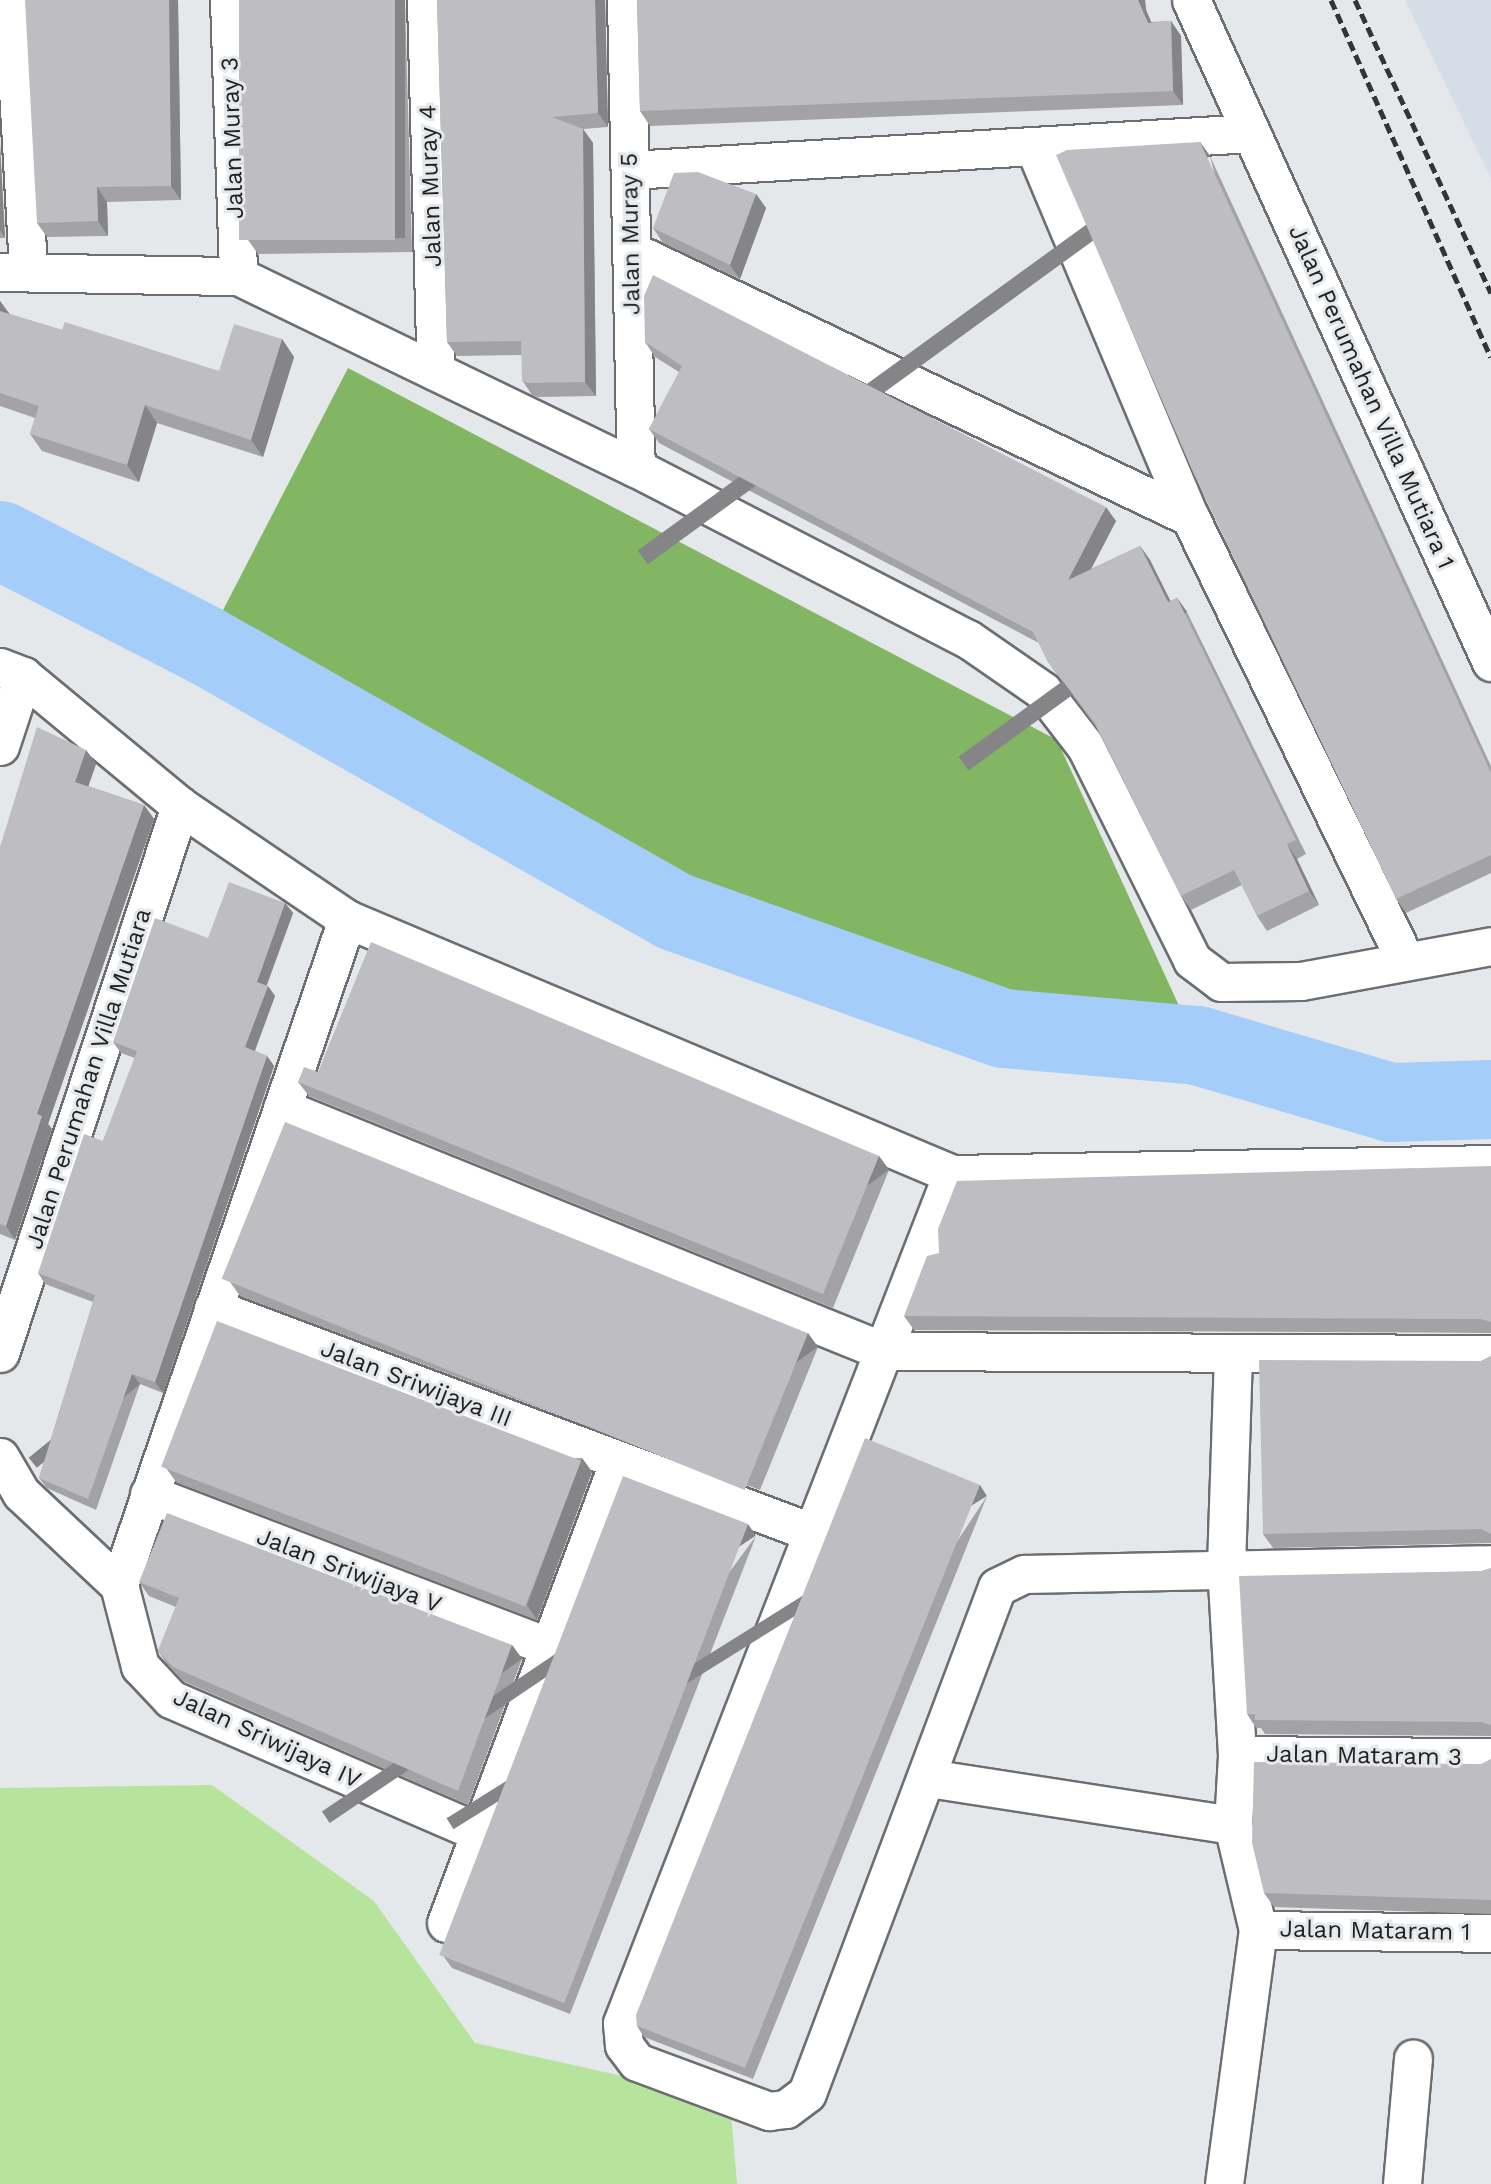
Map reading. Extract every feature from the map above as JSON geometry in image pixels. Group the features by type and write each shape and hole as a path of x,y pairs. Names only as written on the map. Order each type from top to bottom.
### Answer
{"street":[{"path":"13,0 14,272 238,276 636,468 968,639 1043,691 1086,747 1192,960 1221,982 1301,981 1405,959 1491,946"},
{"name":"Jalan Muray 3","path":"229,0 238,276"},
{"name":"Jalan Muray 4","path":"426,0 436,371"},
{"name":"Jalan Muray 5","path":"626,0 636,468"},
{"name":"Jalan Perumahan Villa Mutiara 1","path":"1191,0 1491,662"},
{"path":"630,170 1035,149 1251,133"},
{"path":"1035,149 1190,517 1405,959"},
{"path":"632,251 1190,517"},
{"path":"0,746 12,672 180,806 347,919 952,1174 1491,1164"},
{"name":"Jalan Perumahan Villa Mutiara","path":"0,1353 180,806"},
{"path":"0,1457 21,1493 119,1585 347,919"},
{"path":"282,1108 883,1351 1233,1356 1491,1354"},
{"path":"952,1174 622,2023 624,2045 636,2062 769,2111 786,2109 807,2093 929,1778 997,1587 1024,1574 1226,1566 1491,1564"},
{"name":"Jalan Sriwijaya III","path":"213,1308 811,1532"},
{"path":"1224,2184 1258,1930 1233,1825 1237,1755 1226,1566 1233,1356"},
{"path":"446,1923 619,1460"},
{"name":"Jalan Sriwijaya V","path":"149,1494 549,1647"},
{"name":"Jalan Sriwijaya IV","path":"119,1585 140,1666 171,1699 480,1833"},
{"name":"Jalan Mataram 3","path":"1237,1755 1491,1757"},
{"path":"929,1778 1233,1825"},
{"name":"Jalan Mataram 1","path":"1258,1930 1491,1933"},
{"path":"1402,2184 1413,2058"}],"shaded area":[{"path":"1405,0 1491,0 1491,179"}],"green space":[{"path":"348,368 1057,740 1197,1045 1003,1028 674,911 205,645"},
{"path":"212,1785 374,1901 475,2043 730,2100 737,2184 0,2184 0,1788"}],"building":[{"path":"25,0 169,0 171,186 97,187 98,221 37,223"},
{"path":"239,0 395,0 395,240 239,240"},
{"path":"437,0 595,0 598,113 552,117 583,129 585,382 527,383 522,380 521,341 447,342"},
{"path":"637,0 1138,0 1148,23 1171,21 1173,91 640,111"},
{"path":"1200,142 1491,773 1491,855 1396,899 1192,470 1056,155 1067,150"},
{"path":"698,172 756,194 730,265 653,228 674,173"},
{"path":"653,275 1106,507 1068,580 1140,546 1168,602 1177,598 1296,840 1287,844 1309,891 1257,916 1234,870 1181,896 1095,723 1048,662 1033,632 649,429 682,366 645,342 644,296"},
{"path":"0,311 62,330 65,322 219,371 234,324 282,339 251,440 145,405 127,465 30,434 39,406 0,393"},
{"path":"37,727 86,750 75,782 144,805 37,1114 42,1116 6,1226 0,1224 0,847"},
{"path":"229,882 285,903 257,982 268,986 245,1047 267,1056 155,1382 132,1374 88,1499 39,1478 95,1295 38,1273 84,1134 103,1141 137,1051 113,1042 155,918 208,938"},
{"path":"371,942 879,1156 823,1294 298,1082 304,1067 318,1072"},
{"path":"285,1122 808,1333 745,1490 222,1279"},
{"path":"1491,1166 1491,1322 1481,1319 904,1316 927,1256 939,1253 938,1229 957,1181"},
{"path":"217,1321 581,1461 525,1606 161,1467"},
{"path":"1491,1356 1491,1534 1481,1529 1263,1534 1259,1360 1481,1361"},
{"path":"865,1438 980,1485 745,2068 637,2026 636,2015"},
{"path":"623,1476 748,1524 564,2003 439,1955"},
{"path":"167,1513 512,1645 458,1791 173,1667 158,1651 179,1598 139,1582"},
{"path":"1491,1568 1491,1725 1481,1722 1255,1720 1255,1714 1247,1714 1239,1576 1482,1571"},
{"path":"1491,1759 1491,1900 1264,1893 1252,1843 1254,1762 1481,1764"}],"waterway":[{"path":"0,540 205,645 674,911 1003,1028 1197,1045 1391,1102 1491,1099"}],"railway":[{"path":"1331,0 1491,357"},
{"path":"1355,0 1491,293"}]}
